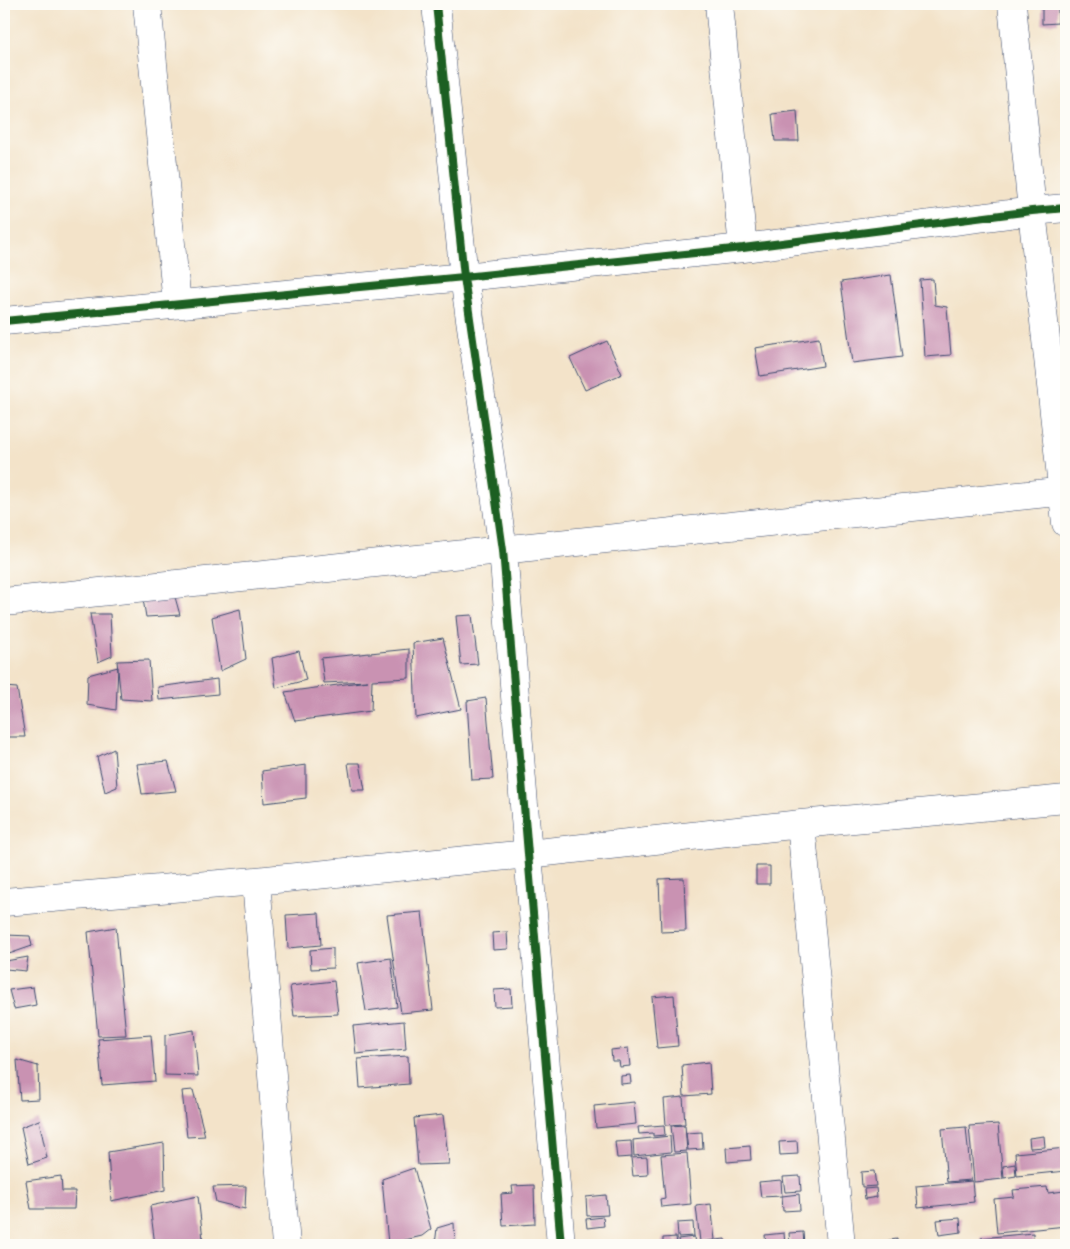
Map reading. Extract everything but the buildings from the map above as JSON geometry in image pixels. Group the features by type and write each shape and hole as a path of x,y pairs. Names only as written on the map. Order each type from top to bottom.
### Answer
{"street":[{"path":"147,4 177,304"},
{"path":"436,4 464,277 503,550 561,1245"},
{"path":"719,4 743,248"},
{"path":"1012,4 1032,211 1066,523"},
{"path":"4,321 743,248 1066,208"},
{"path":"4,602 1064,491"},
{"path":"4,902 256,881 800,824 1066,800"},
{"path":"800,824 841,1245"},
{"path":"256,881 286,1245"}],"cycle path":[{"path":"436,4 464,277 503,550 561,1245"},
{"path":"4,321 743,248 1066,208"}]}
